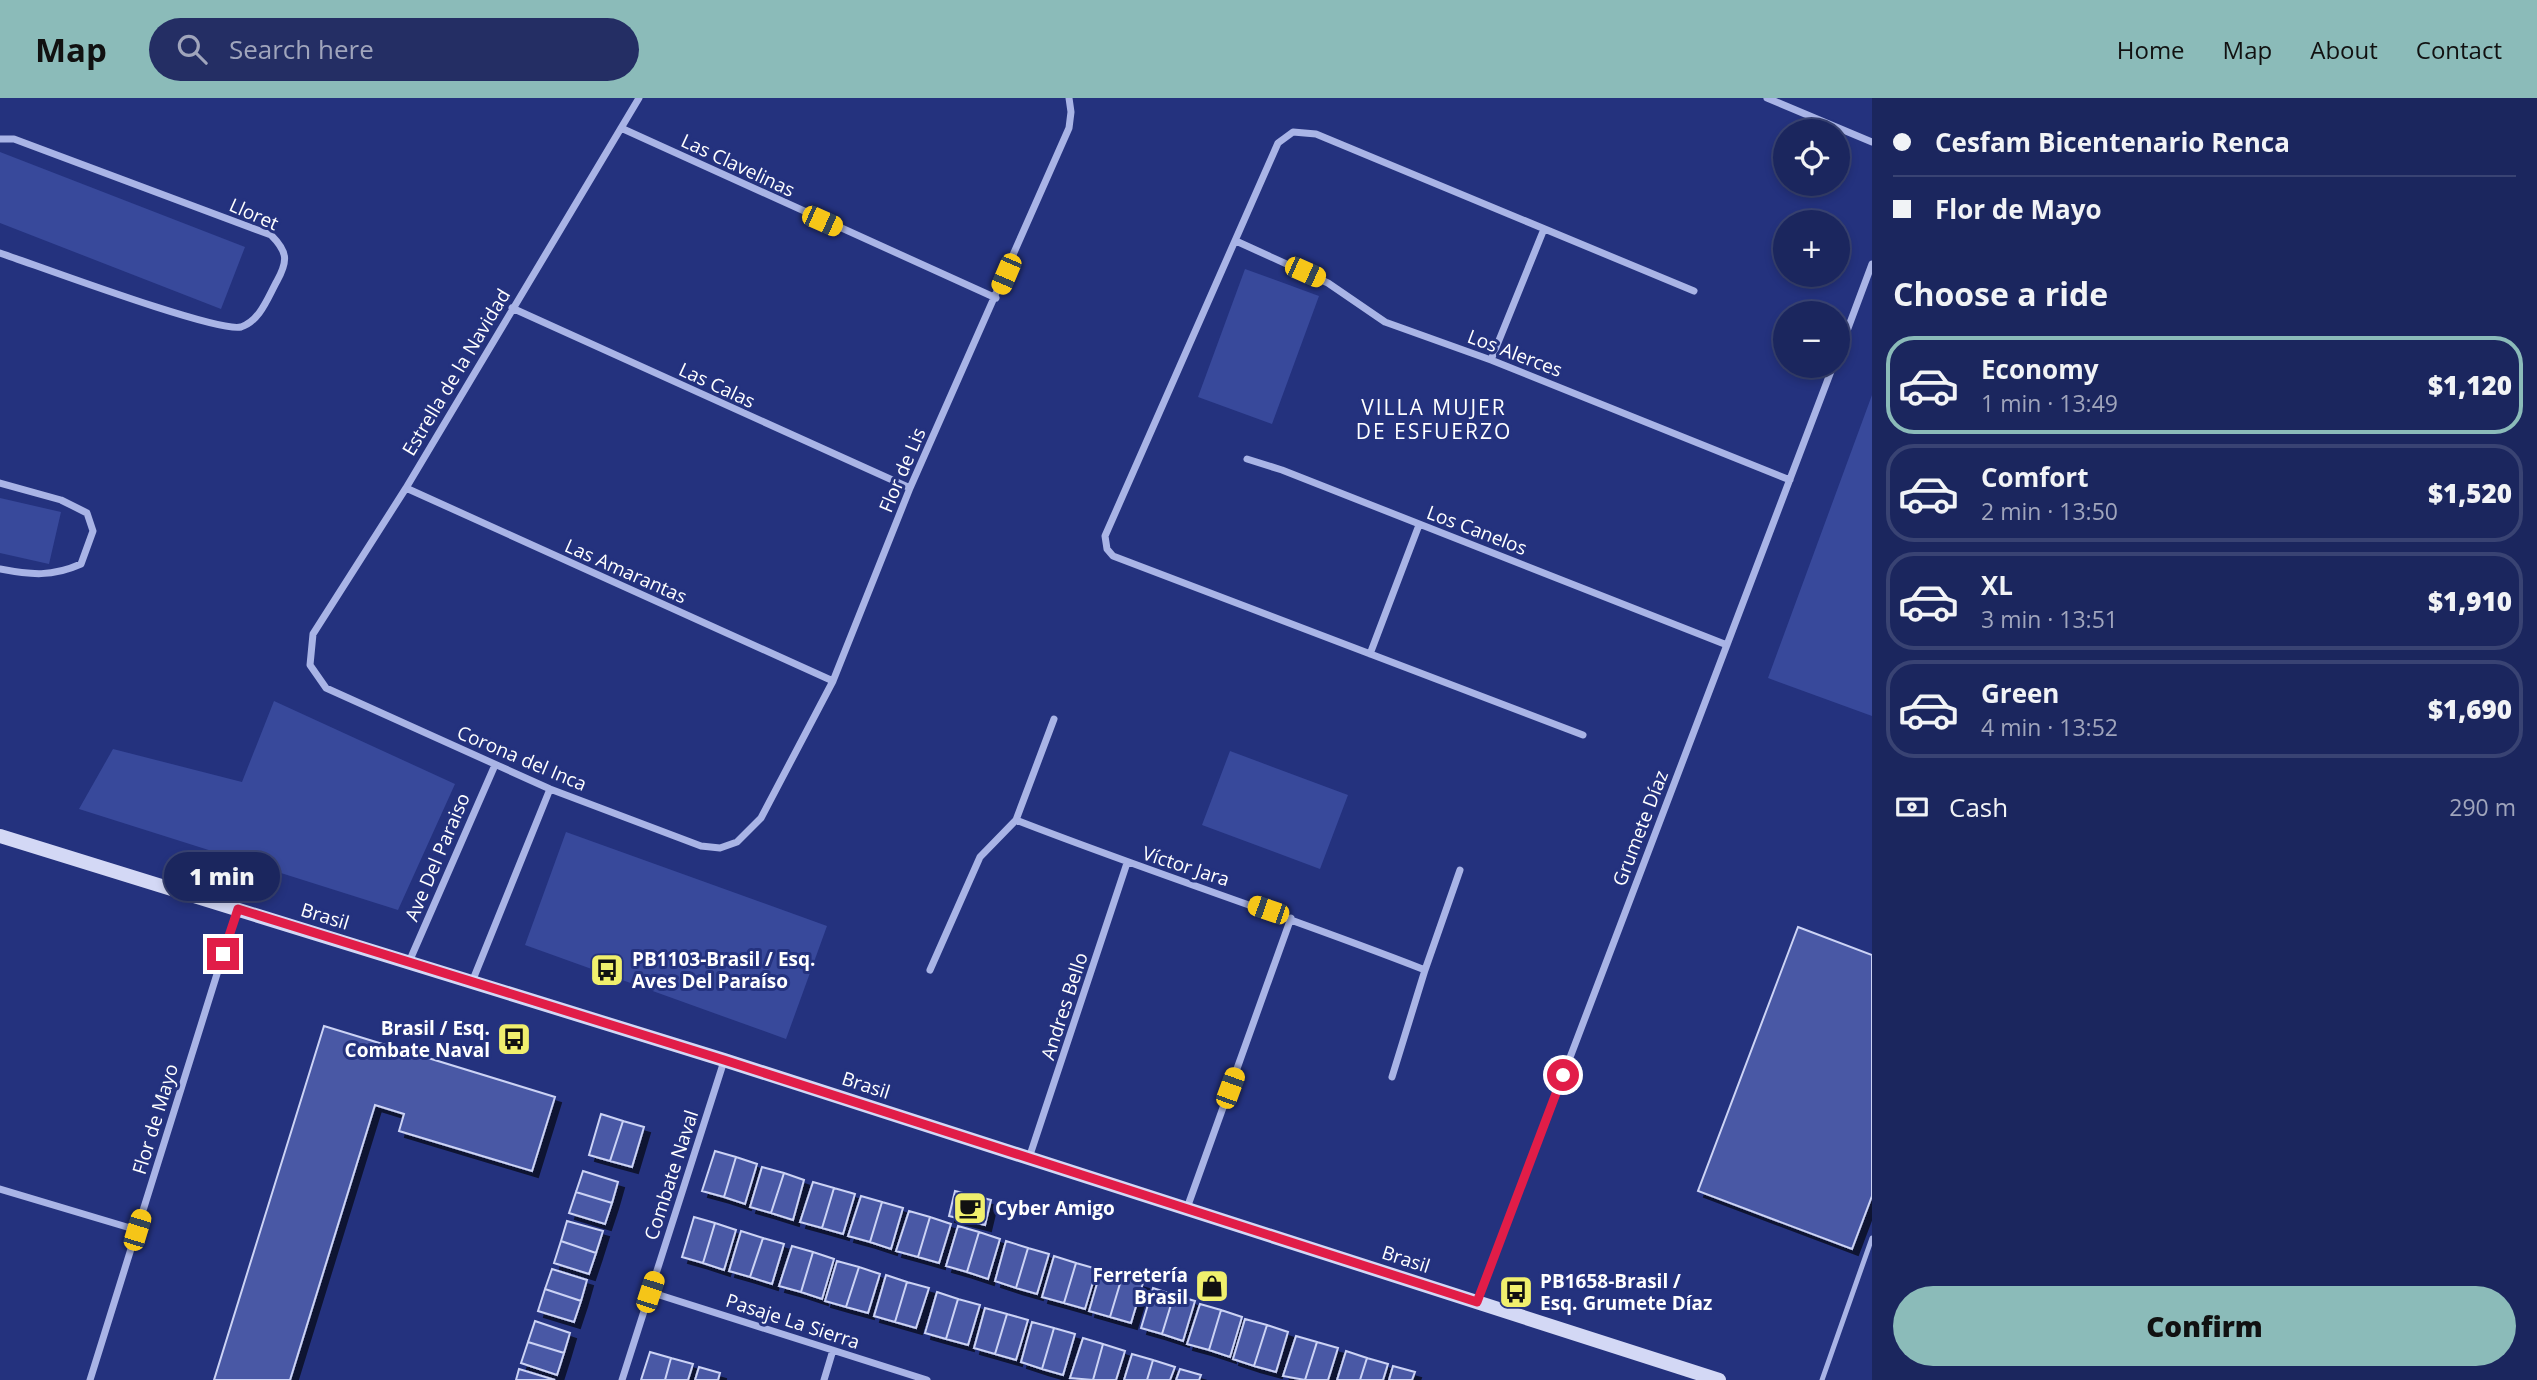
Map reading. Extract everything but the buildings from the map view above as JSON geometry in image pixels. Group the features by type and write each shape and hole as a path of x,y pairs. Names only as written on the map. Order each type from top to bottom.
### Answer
{"main road":[{"name":"Brasil","path":"0,835 724,1060 1719,1380"}],"street":[{"name":"Estrella de la Navidad","path":"310,665 313,634 406,488 639,98"},
{"name":"Flor de Lis","path":"737,842 761,818 833,681 910,488 1069,128 1069,98"},
{"path":"1767,98 1872,142"},
{"name":"Las Clavelinas","path":"621,128 996,298"},
{"path":"1583,736 1113,556 1105,543 1108,528 1278,143 1293,132 1303,131 1694,291"},
{"name":"Lloret","path":"0,139 14,139 271,235 284,249 286,264 256,318 240,327 199,320 0,253"},
{"path":"1491,360 1544,229"},
{"name":"Los Alerces","path":"1236,241 1328,283 1385,322 1491,360 1790,480"},
{"path":"1850,323 1872,264"},
{"name":"Las Calas","path":"512,308 910,488"},
{"name":"Grumete Díaz","path":"1477,1302 1828,378"},
{"name":"Los Canelos","path":"1247,459 1282,470 1727,645"},
{"path":"0,483 61,500 87,513 93,531 81,564 61,573 37,576 0,569"},
{"name":"Las Amarantas","path":"406,488 833,681"},
{"path":"1370,654 1419,525"},
{"name":"Corona del Inca","path":"310,665 326,688 550,789 701,846 720,848 737,842"},
{"path":"930,970 980,857 1016,820 1054,719"},
{"name":"Ave Del Paraiso","path":"409,962 495,765"},
{"path":"472,982 550,789"},
{"name":"Víctor Jara","path":"1016,820 1128,863 1291,918 1426,970"},
{"name":"Andres Bello","path":"1029,1158 1128,863"},
{"path":"1392,1077 1460,870"},
{"name":"Flor de Mayo","path":"90,1380 238,909"},
{"path":"1187,1209 1291,918"},
{"name":"Combate Naval","path":"622,1380 724,1060"},
{"path":"0,1189 137,1230"},
{"name":"Pasaje La Sierra","path":"650,1292 927,1380"},
{"path":"824,1380 833,1350"}],"lane":[{"path":"1822,1380 1872,1238"}],"shaded area":[{"path":"0,152 245,247 221,309 0,223"},
{"path":"1245,269 1319,296 1272,424 1198,397"},
{"path":"1872,395 1872,716 1768,678"},
{"path":"0,498 61,512 49,564 0,553"},
{"path":"274,701 455,784 398,910 79,809 113,749 242,782"},
{"path":"1230,751 1348,795 1320,869 1202,825"},
{"path":"566,832 827,926 786,1039 525,945"}],"place":[{"name":"PB1103-Brasil / Esq. Aves Del Paraíso","path":"607,970"},
{"name":"Brasil / Esq. Combate Naval","path":"514,1039"},
{"name":"Cyber Amigo","path":"970,1208"},
{"name":"Ferretería Brasil","path":"1212,1286"},
{"name":"PB1658-Brasil / Esq. Grumete Díaz","path":"1516,1292"}],"district":[{"name":"VILLA MUJER DE ESFUERZO","path":"1434,419"}],"route":[{"path":"223,954 238,909 724,1060 1477,1302 1563,1075"}]}
